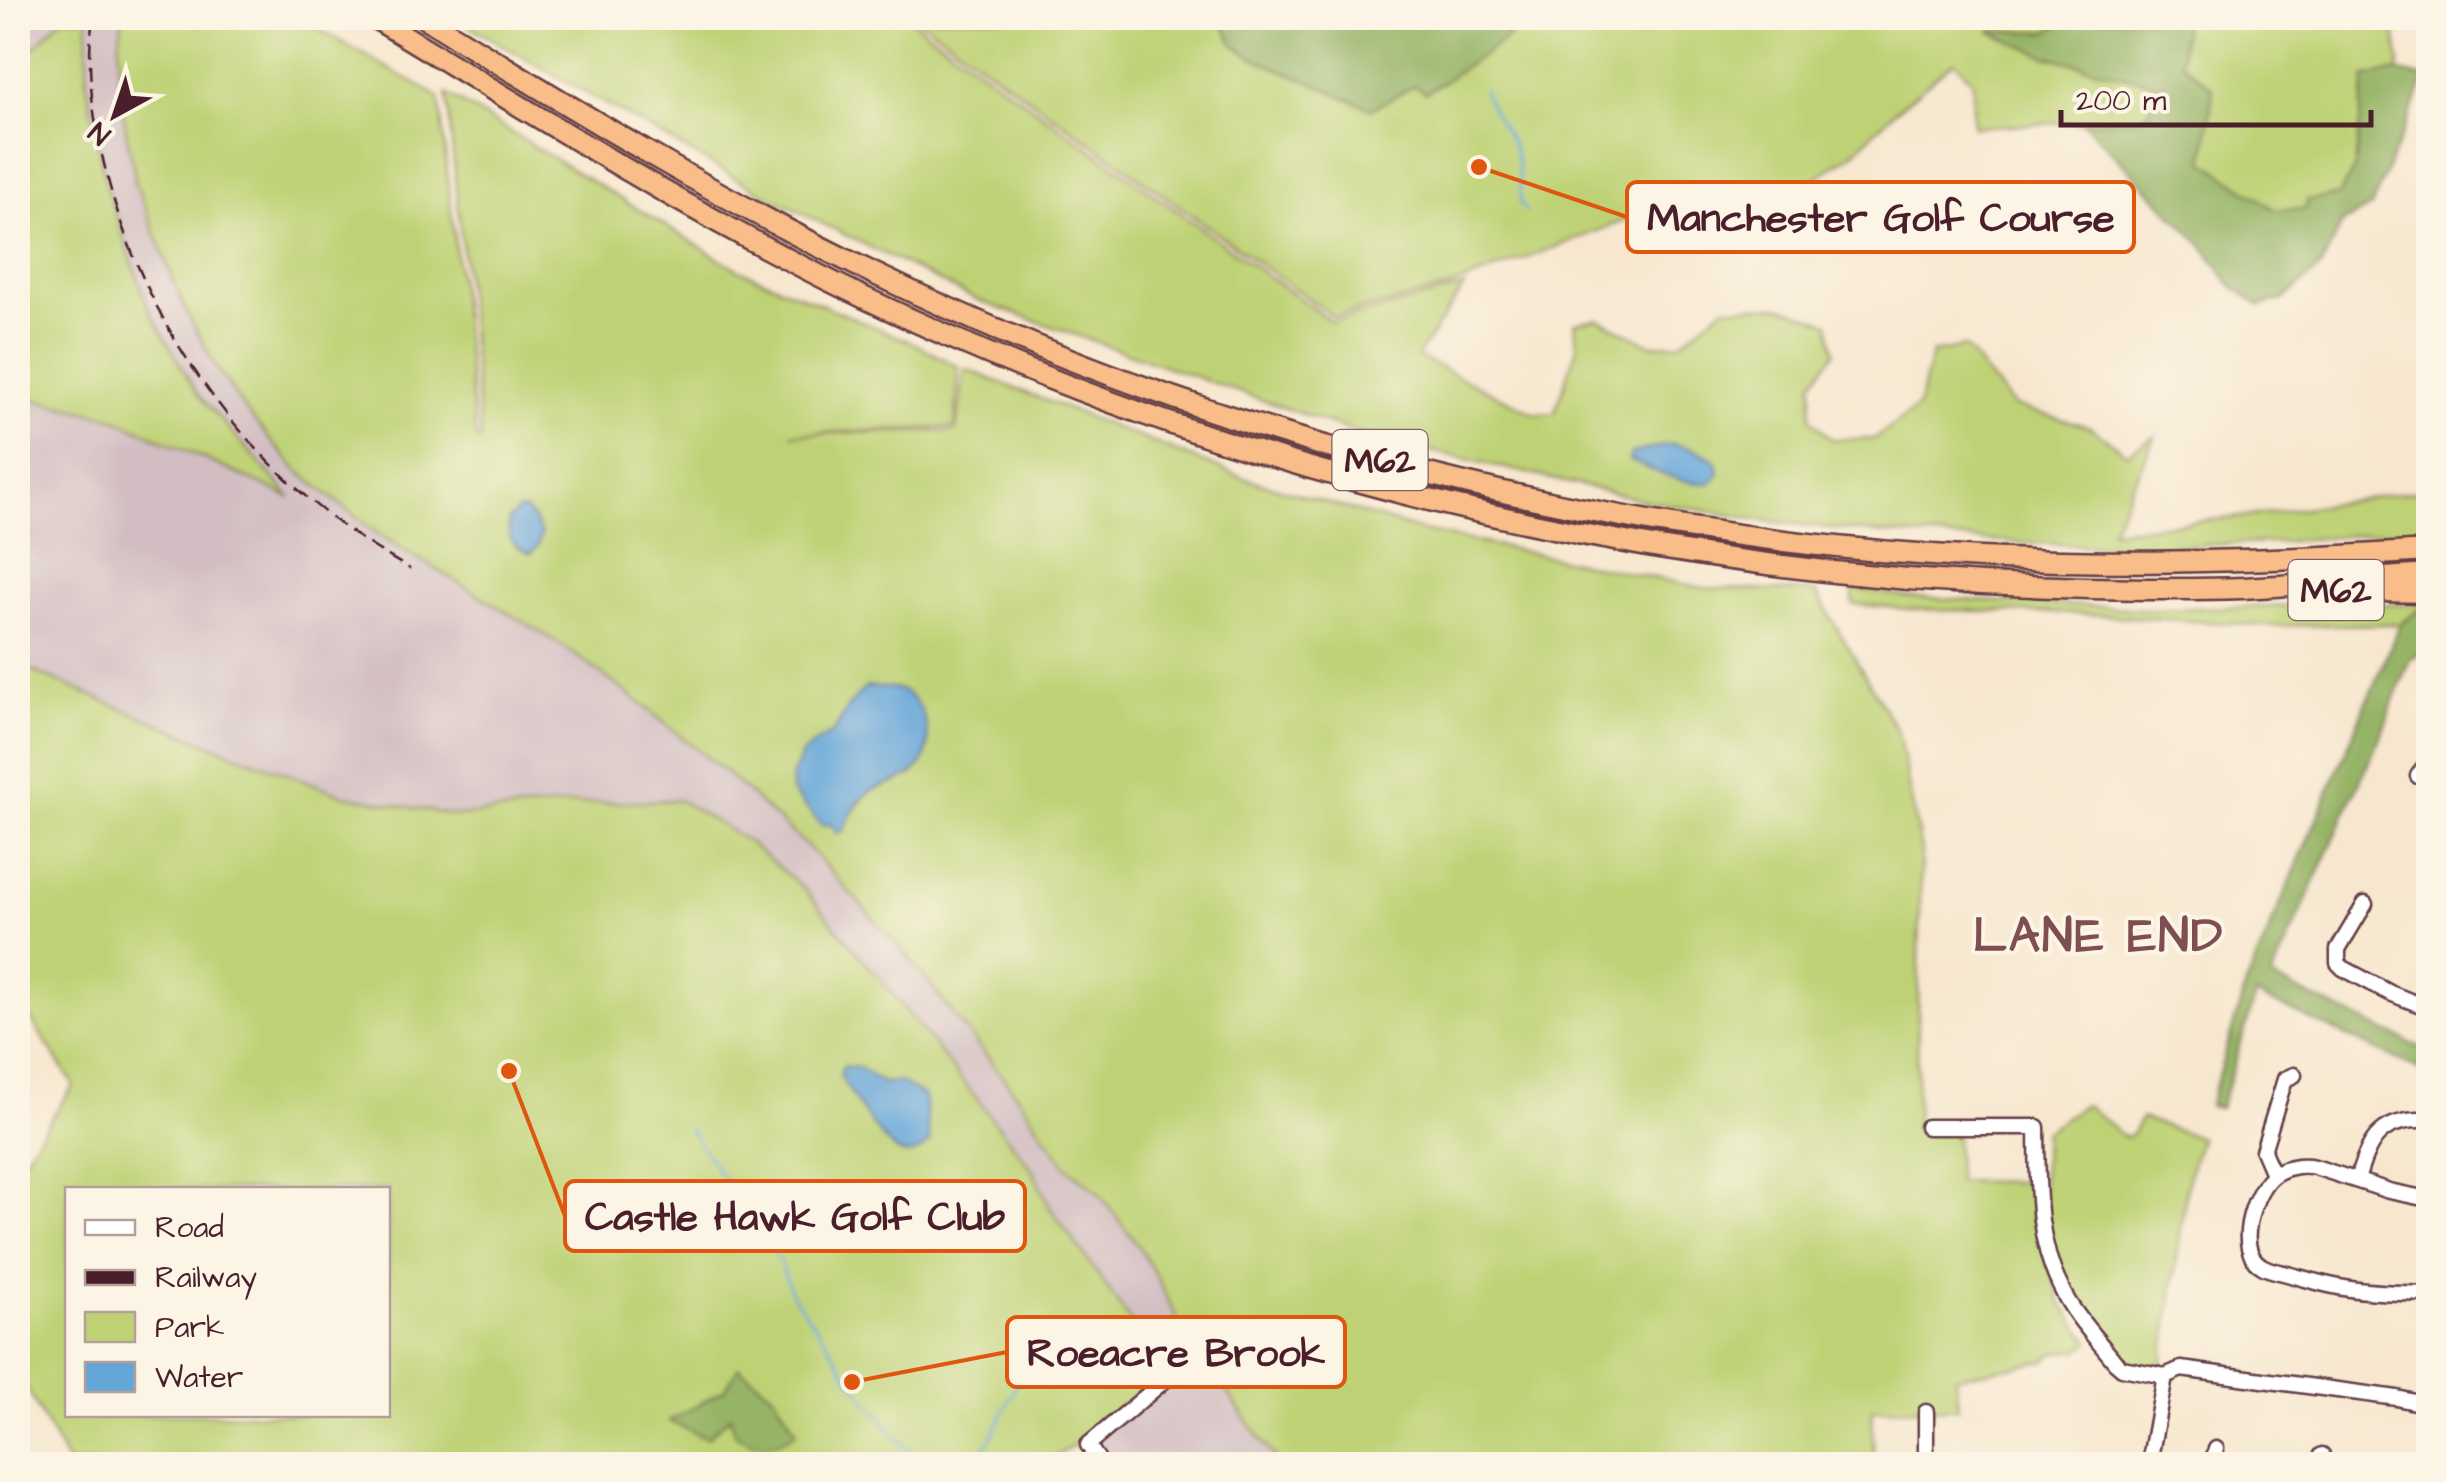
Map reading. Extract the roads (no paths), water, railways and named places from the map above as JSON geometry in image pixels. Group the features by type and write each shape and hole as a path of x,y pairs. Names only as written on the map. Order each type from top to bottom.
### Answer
{"highway":[{"name":"M62","path":"375,18 656,189 871,301 1106,400 1296,463 1525,522 1778,565 1910,579 2054,587 2428,592"},
{"name":"M62","path":"425,18 667,166 881,278 1113,376 1421,472 1644,520 1916,554 2188,563 2428,550"},
{"name":"M62","path":"2314,558 2428,543"},
{"name":"M62","path":"2243,588 2428,575"}],"street":[{"path":"2365,904 2348,916 2336,953 2340,966 2428,1008"},
{"path":"2273,1174 2263,1150 2285,1079 2294,1075"},
{"path":"2357,1180 2365,1153 2378,1136 2399,1120 2419,1120"},
{"path":"1927,1127 2038,1127 2038,1213 2048,1256 2077,1316 2122,1368 2165,1376 2181,1369 2428,1405"},
{"path":"2428,1199 2305,1165 2273,1174 2260,1192 2251,1211 2248,1245 2262,1266 2354,1289 2428,1294"},
{"path":"1101,1464 1088,1445 1171,1375"},
{"path":"2149,1464 2165,1376"},
{"path":"1926,1412 1926,1464"}],"water":[{"path":"1672,444 1712,458 1719,474 1711,483 1690,482 1629,460 1631,453"},
{"path":"518,510 525,510 534,519 541,534 531,554 519,549 510,538 508,520"},
{"path":"866,687 897,689 915,702 926,724 927,748 918,769 869,792 855,807 844,831 836,833 831,824 823,826 792,792 791,777 802,754 833,733 850,704"},
{"path":"843,1066 860,1068 882,1083 900,1082 924,1096 930,1142 913,1154 891,1146 847,1088 840,1075"}],"waterway":[{"path":"1483,89 1514,148 1521,205 1526,211"},
{"path":"689,1128 780,1262 792,1295 852,1382 920,1464"},
{"path":"972,1464 991,1439 1020,1377"}],"railway":[{"path":"18,26 26,18"},
{"path":"93,18 90,78 102,156 122,225 164,319 219,405 252,444 327,514 410,569"}],"place":[{"name":"Manchester Golf Course","path":"1479,167"},
{"name":"Castle Hawk Golf Club","path":"509,1071"},
{"name":"Roeacre Brook","path":"852,1382"}],"district":[{"name":"LANE END","path":"2099,934"}]}
